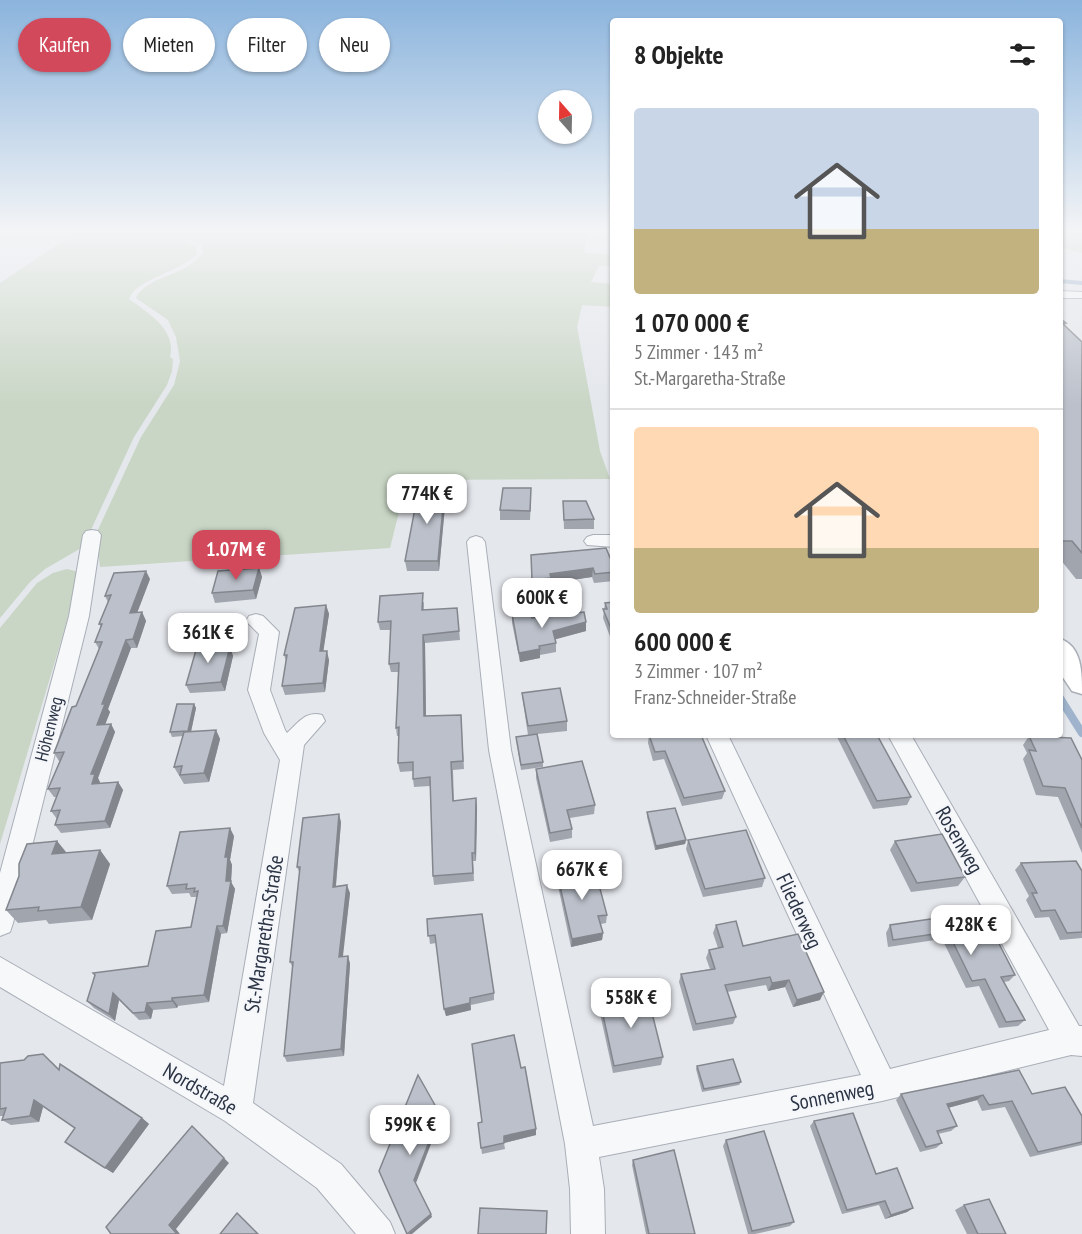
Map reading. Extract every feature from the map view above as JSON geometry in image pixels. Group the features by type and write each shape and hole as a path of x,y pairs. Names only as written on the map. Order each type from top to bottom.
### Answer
{"main road":[{"path":"1063,654 1082,682"}],"street":[{"path":"1063,294 1082,295"},
{"name":"Höhenweg","path":"0,923 79,616 92,535"},
{"path":"593,541 610,541"},
{"path":"476,542 502,757 581,1144 587,1189 588,1234"},
{"path":"256,621 269,632 259,690 275,733 292,759"},
{"name":"St.-Margaretha-Straße","path":"236,1110 292,759 292,742 314,720"},
{"name":"Fliederweg","path":"718,738 882,1086"},
{"name":"Rosenweg","path":"901,738 1077,1041"},
{"name":"Nordstraße","path":"0,971 236,1110 329,1176 378,1234"},
{"name":"Sonnenweg","path":"581,1144 882,1086 1077,1041"}],"green space":[{"path":"0,289 137,289 129,299 159,323 169,339 170,357 173,359 167,385 134,437 83,547 45,569 30,582 0,618"},
{"path":"144,289 610,289 610,307 582,305 577,327 600,451 610,479 407,480 390,548 100,567 96,534 141,437 174,385 180,361 176,337 168,320 136,298"},
{"path":"67,569 79,572 65,628 0,844 0,628 37,583 53,573"}],"building":[{"path":"1063,324 1082,342 1082,553 1072,541 1063,541"},
{"path":"445,486 438,561 405,561 419,487"},
{"path":"503,488 531,488 530,511 500,510"},
{"path":"563,501 586,501 594,519 564,520"},
{"path":"606,548 610,558 610,572 595,574 593,568 550,574 551,578 532,580 531,555"},
{"path":"259,568 253,590 212,593 218,571"},
{"path":"146,571 130,613 142,612 133,639 126,640 102,704 105,704 97,725 111,724 91,774 95,774 92,784 118,782 105,821 55,825 60,810 51,811 60,788 48,789 64,752 54,753 102,642 95,642 102,624 99,624 111,595 105,596 114,573"},
{"path":"423,593 422,610 457,608 459,631 423,635 424,716 461,715 463,761 451,762 453,801 476,798 473,873 433,876 430,777 413,779 413,762 398,763 399,727 396,728 399,663 389,664 391,621 378,622 380,596"},
{"path":"610,602 610,626 603,609 607,609 605,603"},
{"path":"326,605 320,651 327,651 323,683 282,686 287,655 284,655 295,608"},
{"path":"530,612 532,618 584,612 586,622 553,631 556,643 519,653 512,614"},
{"path":"217,642 216,648 230,647 221,682 186,685 198,643"},
{"path":"560,688 567,721 528,726 522,693"},
{"path":"177,704 194,704 188,731 170,732"},
{"path":"216,730 204,773 180,775 182,766 174,767 184,732"},
{"path":"537,734 543,762 521,765 516,737"},
{"path":"650,738 702,738 725,791 684,798 665,751 655,752"},
{"path":"845,738 879,738 911,797 877,801"},
{"path":"1030,738 1071,738 1082,760 1082,828 1065,788 1043,786 1029,750 1036,751"},
{"path":"582,761 595,805 567,810 572,829 550,833 536,769"},
{"path":"675,808 686,840 656,846 647,812"},
{"path":"339,814 333,887 347,885 339,957 348,956 341,1049 284,1056 293,962 290,962 300,867 297,867 303,818"},
{"path":"230,828 225,857 228,857 226,881 231,881 223,926 217,926 204,995 147,1003 145,1012 133,1013 113,993 109,1014 87,1001 95,975 93,973 148,966 156,931 191,927 198,891 194,892 195,888 186,889 187,884 167,886 180,832"},
{"path":"746,830 765,878 705,889 688,840"},
{"path":"942,834 965,877 917,883 895,841"},
{"path":"57,841 52,854 100,850 81,907 38,911 39,907 6,910 19,876 19,864 27,844"},
{"path":"1076,861 1082,871 1082,932 1067,933 1055,910 1041,911 1032,893 1037,893 1021,863"},
{"path":"594,866 607,915 598,916 603,933 572,939 557,873"},
{"path":"482,914 494,993 470,998 470,1003 444,1009 435,935 428,936 427,919"},
{"path":"958,915 966,929 990,926 1015,975 1001,977 1025,1020 1006,1022 985,979 972,981 948,932 893,940 890,925"},
{"path":"736,921 743,946 798,934 824,992 797,1000 789,980 772,983 770,977 725,985 736,1017 696,1024 681,974 715,969 709,950 723,947 716,925"},
{"path":"647,993 663,1057 614,1066 600,1001"},
{"path":"514,1035 521,1068 525,1067 536,1129 504,1136 504,1143 481,1148 478,1123 482,1122 472,1044"},
{"path":"43,1054 59,1070 60,1064 142,1118 105,1168 65,1142 75,1128 34,1100 30,1116 2,1120 6,1108 0,1109 0,1063 24,1060 28,1056"},
{"path":"733,1059 741,1082 704,1089 697,1066"},
{"path":"1019,1070 1032,1094 1065,1087 1082,1116 1082,1142 1038,1152 1012,1101 989,1105 983,1095 947,1104 957,1126 937,1131 942,1143 926,1147 901,1094"},
{"path":"418,1075 440,1114 414,1180 431,1214 407,1234 379,1171"},
{"path":"853,1113 876,1174 897,1168 913,1208 891,1215 885,1201 847,1210 814,1121"},
{"path":"192,1126 224,1158 169,1225 177,1234 111,1234 106,1227"},
{"path":"764,1131 794,1222 752,1231 726,1140"},
{"path":"674,1150 695,1234 649,1234 633,1160"},
{"path":"989,1199 1006,1234 978,1234 964,1205"},
{"path":"480,1208 547,1211 546,1234 478,1234"},
{"path":"237,1213 258,1234 220,1234"}],"waterway":[{"path":"1063,703 1082,733"}]}
